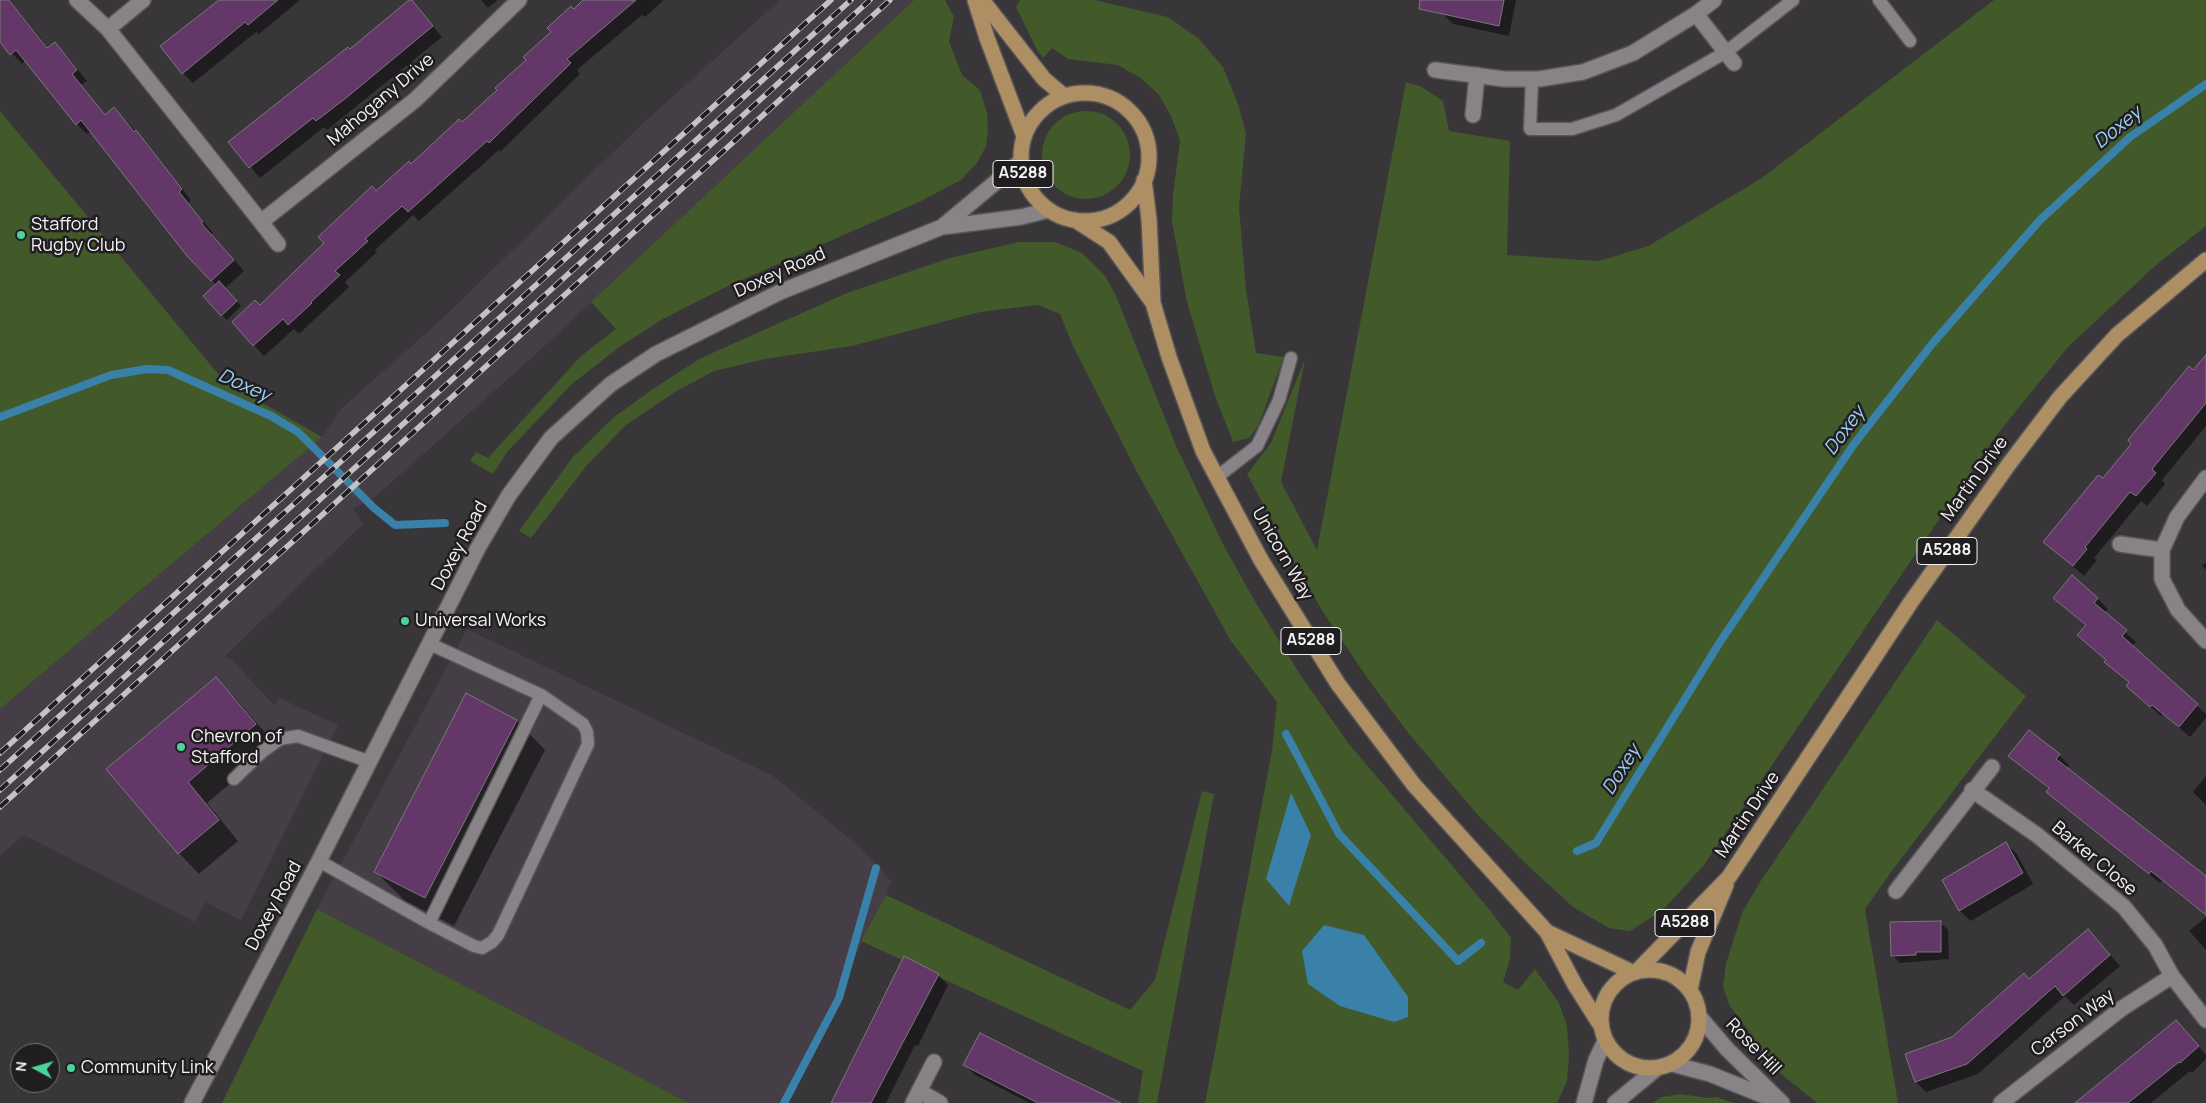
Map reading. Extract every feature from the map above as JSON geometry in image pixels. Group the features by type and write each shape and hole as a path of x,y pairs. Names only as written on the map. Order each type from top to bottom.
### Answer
{"main road":[{"name":"A5288","path":"975,0 1024,136"},
{"path":"982,0 1044,79 1064,96"},
{"name":"A5288","path":"1085,92 1105,96 1123,105 1138,120 1146,139 1149,160 1144,180 1133,199 1116,212 1096,220 1074,220 1061,216 1049,210 1035,197 1025,180 1021,161 1024,136 1030,123 1039,111 1051,102 1064,96 1085,92"},
{"name":"Unicorn Way","path":"1144,180 1149,219 1153,303 1169,357 1203,451 1261,560 1338,684 1414,785 1547,932 1603,1033"},
{"name":"Unicorn Way","path":"1074,220 1109,242 1153,303"},
{"name":"Martin Drive","path":"1690,990 1698,952 1729,877 1911,602 2009,464 2060,397 2117,335 2206,260"},
{"name":"Martin Drive","path":"1636,970 1729,877"},
{"name":"Unicorn Way","path":"1547,932 1636,970"},
{"name":"A5288","path":"1690,990 1678,977 1660,969 1636,970 1624,976 1610,989 1600,1010 1603,1033 1618,1057 1636,1067 1656,1069 1672,1064 1687,1052 1696,1035 1699,1016"},
{"path":"1690,990 1699,1016"}],"street":[{"path":"77,0 108,29 278,244"},
{"path":"108,29 143,0"},
{"name":"Mahogany Drive","path":"261,222 416,100 519,0"},
{"path":"1435,70 1504,79 1532,79 1583,72 1632,53 1696,14 1714,0"},
{"path":"1696,14 1730,57"},
{"path":"1473,115 1477,75"},
{"name":"Doxey Road","path":"942,227 1021,161"},
{"name":"Doxey Road","path":"192,1103 319,861 478,548 509,495 551,438 611,384 656,354 780,292 942,227 1021,217 1049,210"},
{"path":"2206,478 2177,517 2162,550 2162,578 2178,610 2206,641"},
{"path":"2120,544 2162,550"},
{"path":"1896,891 1972,790 1992,767"},
{"name":"Barker Close","path":"1972,790 2037,835 2124,907 2155,945 2172,976 2206,1020"},
{"name":"Carson Way","path":"2000,1103 2121,1009 2172,976"},
{"name":"Rose Hill","path":"1699,1016 1727,1049 1781,1103"},
{"path":"1584,1103 1603,1033"},
{"path":"934,1062 916,1097 940,1103"},
{"name":"Rose Hill","path":"1672,1064 1710,1074 1781,1103"},
{"path":"1614,1103 1656,1069"}],"lane":[{"path":"1532,79 1530,129 1572,129 1616,115 1730,57 1793,0"},
{"path":"1879,0 1910,41"},
{"path":"1217,477 1257,446 1279,400 1292,358"},
{"path":"319,861 474,946 482,948 492,942 498,935 588,744 587,732 583,724 541,695 430,644"},
{"path":"429,923 541,695"},
{"path":"234,779 263,751 280,739 298,736 370,762"}],"shaded area":[{"path":"780,0 914,0 536,354 375,497 353,509 363,524 224,657 231,659 274,705 279,698 338,725 241,920 205,902 195,922 24,835 0,855 0,709 322,437 341,409 444,317 640,126"},
{"path":"467,629 773,776 861,848 891,881 886,895 781,1103 689,1103 317,909"}],"green space":[{"path":"914,0 945,0 954,17 949,41 962,75 980,90 987,113 988,131 986,146 977,163 961,180 921,201 728,286 663,319 622,345 572,384 508,451 493,474 470,461 476,452 488,458 581,356 616,329 591,302"},
{"path":"1020,0 1094,0 1168,17 1198,38 1223,67 1238,104 1246,133 1239,207 1246,289 1256,353 1284,357 1258,426 1249,438 1233,442 1215,396 1187,302 1172,222 1173,195 1180,140 1171,116 1159,95 1142,79 1118,65 1068,59 1052,48 1043,58 1036,48 1016,7"},
{"path":"1994,0 2206,0 2206,226 2156,265 2068,347 1995,437 1704,865 1663,910 1630,931 1609,928 1573,907 1523,861 1477,814 1409,734 1368,679 1325,615 1301,575 1247,474 1271,443 1305,359 1281,482 1317,550 1406,82 1420,86 1443,101 1449,131 1510,141 1507,255 1599,261 1648,246 1762,178"},
{"path":"0,111 224,381 322,437 0,709"},
{"path":"1077,111 1095,111 1111,118 1123,130 1130,146 1130,164 1123,180 1111,192 1095,199 1077,199 1061,192 1049,180 1042,164 1042,146 1049,130 1061,118"},
{"path":"1019,242 1055,242 1082,253 1106,277 1116,296 1177,448 1223,544 1257,605 1301,676 1349,744 1488,908 1511,938 1510,959 1503,982 1518,990 1535,969 1559,1003 1567,1026 1569,1055 1567,1081 1557,1103 1205,1103 1272,751 1277,702 1231,641 1137,472 1073,346 1060,314 1038,305 980,312 852,346 765,359 714,371 675,392 626,425 587,465 531,538 519,531 572,458 614,417 701,358 847,293 950,258"},
{"path":"1937,620 2026,696 1894,868 1865,909 1898,1103 1817,1103 1780,1073 1755,1047 1753,1037 1730,1006 1723,987 1726,964 1742,913 1760,882"},
{"path":"1202,791 1214,794 1157,1103 1138,1103 1143,1071 861,941 886,895 1130,1010 1155,980"},
{"path":"317,909 689,1103 222,1103"},
{"path":"1679,1094 1716,1097 1734,1103 1652,1103 1662,1097"}],"water":[{"path":"1291,793 1311,835 1289,906 1266,879"},
{"path":"1324,925 1364,935 1408,997 1408,1017 1394,1022 1340,1006 1308,984 1302,951"}],"building":[{"path":"0,0 9,0 47,48 55,42 77,70 72,74 105,115 114,107 134,132 136,130 182,189 179,192 203,222 201,223 234,260 211,281 187,256 81,120 76,125 16,50 10,55 0,42"},
{"path":"219,0 278,0 248,25 245,22 182,74 160,46"},
{"path":"409,0 412,0 433,26 346,98 316,121 313,118 249,168 228,142 348,47 350,49"},
{"path":"583,0 636,0 567,59 571,63 489,143 487,141 408,212 402,206 365,239 368,241 335,271 340,275 288,325 283,319 253,346 232,322 255,300 260,305 324,243 318,237 372,186 376,191 409,161 411,164 459,119 462,122 497,90 495,88 526,60 523,57 551,32 547,28 571,6 574,9"},
{"path":"1420,0 1504,0 1499,26 1419,9"},
{"path":"219,281 237,301 221,316 203,296"},
{"path":"2206,355 2206,403 2152,469 2156,473 2136,496 2130,492 2085,547 2087,549 2073,566 2043,542 2098,475 2103,478 2131,444 2128,440 2189,366 2193,370"},
{"path":"2072,575 2098,598 2094,603 2127,630 2122,636 2198,704 2179,727 2152,705 2150,707 2126,686 2129,682 2104,662 2106,660 2077,635 2086,625 2053,598"},
{"name":"Chevron of Stafford","path":"216,677 256,724 188,782 219,820 178,854 106,769"},
{"path":"466,693 517,720 425,898 374,872"},
{"path":"2029,730 2060,754 2056,759 2206,876 2206,915 2151,871 2149,874 2046,792 2049,788 2008,756"},
{"path":"2006,842 2023,873 1959,911 1942,880"},
{"path":"1941,921 1941,952 1916,952 1916,955 1891,956 1890,922"},
{"path":"2088,929 2110,955 2063,996 2055,986 1967,1064 1915,1082 1905,1054 1952,1037 2024,973 2029,979"},
{"path":"904,956 939,974 871,1103 831,1103"},
{"path":"2176,1020 2199,1046 2180,1063 2128,1103 2075,1103"},
{"path":"980,1033 1121,1103 1038,1103 963,1065"}],"waterway":[{"name":"Doxey","path":"1577,851 1596,843 1720,642 1854,444 1932,344 2040,220 2130,137 2206,84"},
{"name":"Doxey","path":"0,417 111,375 147,369 168,370 271,416 298,432 374,508 395,525 445,523"},
{"name":"Doxey","path":"1286,734 1339,834 1458,961 1481,943"},
{"path":"784,1103 839,998 876,868"}],"railway":[{"path":"0,753 831,0"},
{"path":"0,770 851,0"},
{"path":"0,790 870,0"},
{"path":"0,807 890,0"}],"place":[{"name":"Stafford Rugby Club","path":"21,235"},
{"name":"Universal Works","path":"405,621"},
{"name":"Chevron of Stafford","path":"181,747"},
{"name":"Community Link","path":"71,1068"}]}
